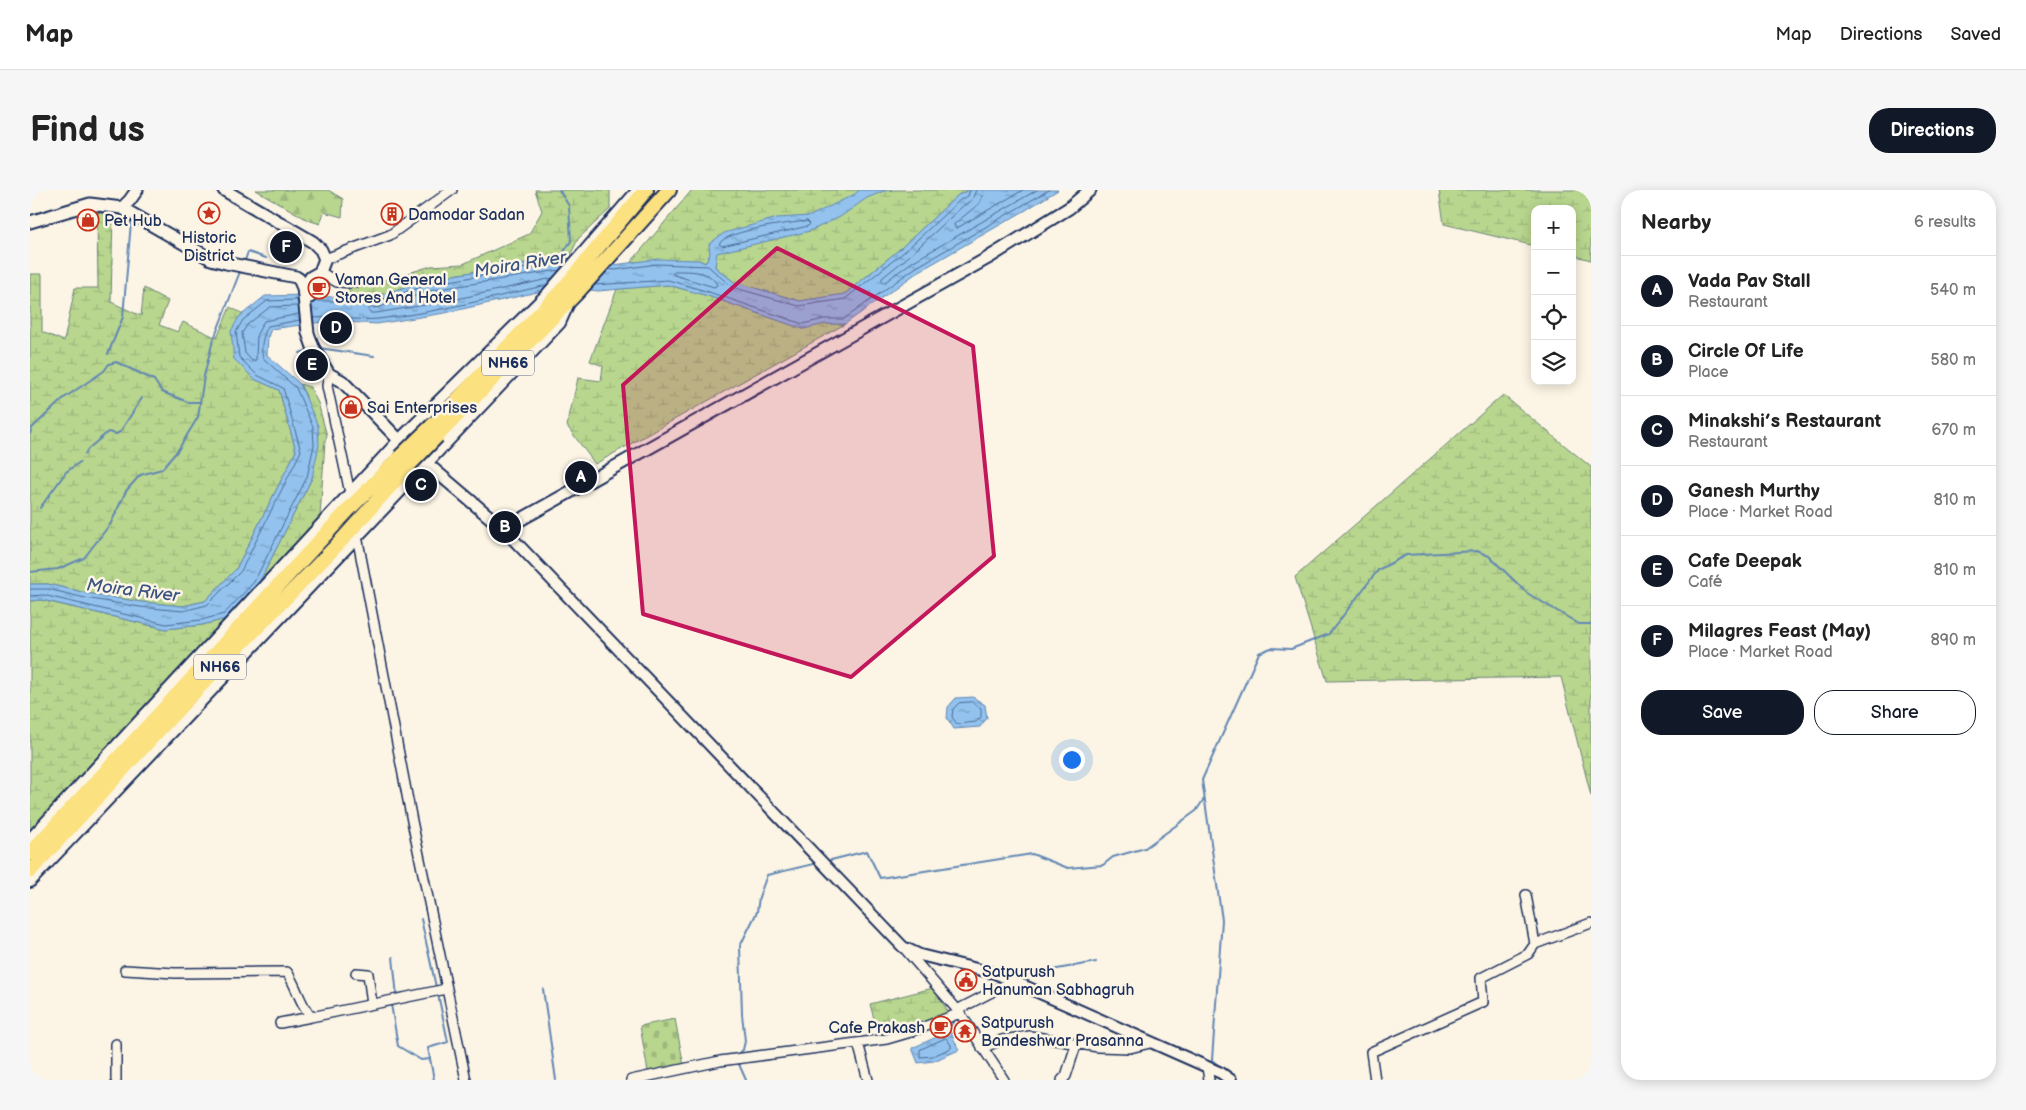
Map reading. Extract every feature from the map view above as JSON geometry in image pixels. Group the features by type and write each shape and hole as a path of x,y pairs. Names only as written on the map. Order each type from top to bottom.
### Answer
{"highway":[{"name":"NH66","path":"571,292 603,235 646,190"},
{"name":"NH66","path":"30,853 351,507 435,431 611,252 669,190"},
{"name":"NH66","path":"30,871 181,706 341,541 405,460"}],"main road":[{"path":"122,208 137,190"},
{"path":"224,190 313,242 321,250 325,259 311,281 311,333 318,356 329,374 342,381 400,440 492,519 505,526 528,515 988,258 1070,208 1090,190"},
{"path":"30,222 90,204 122,208 211,259 226,264 311,281"}],"street":[{"path":"325,259 390,235 452,190"},
{"path":"30,839 400,440 547,294 603,235 638,190"},
{"path":"311,281 355,283"},
{"path":"30,882 560,322 571,292"},
{"path":"329,374 327,386 350,493"},
{"path":"505,526 510,536 903,946 958,1012 1004,1080"},
{"path":"357,536 446,989 466,1080"},
{"path":"1526,895 1535,944"},
{"path":"1375,1080 1372,1052 1483,1002 1481,978 1528,954 1535,944 1591,923"},
{"path":"903,946 920,955 997,974 1207,1067 1231,1080"},
{"path":"125,970 175,973 288,972 295,984 304,1009 310,1017"},
{"path":"356,973 368,974 372,1004"},
{"path":"631,1080 737,1059 887,1039 910,1032 958,1012 1010,980"},
{"path":"280,1023 446,989"},
{"path":"982,1048 1002,1040 1030,1036 1076,1045 1130,1048 1150,1043"},
{"path":"858,1043 868,1080"},
{"path":"116,1044 116,1080"},
{"path":"1062,1080 1066,1076 1076,1045"},
{"path":"1207,1067 1209,1080"}],"highlighted area":[{"path":"777,248 973,346 994,556 851,677 643,614 623,385"}],"green space":[{"path":"256,190 328,190 343,199 342,217 324,212 320,224 308,220"},
{"path":"535,190 610,190 610,209 578,239 569,258 544,260 430,279 377,296 348,297 348,288 396,277 431,266 463,264 529,234 542,211"},
{"path":"692,190 969,190 958,195 901,248 845,294 800,301 734,282 715,267 699,260 631,262"},
{"path":"1439,190 1591,190 1591,260 1576,256 1576,205 1531,205 1531,245 1444,224"},
{"path":"97,213 113,214 111,302 141,316 144,288 168,301 159,325 178,332 183,322 217,338 230,307 243,314 239,317 254,379 279,390 296,451 236,569 205,601 183,606 141,602 86,593 48,584 30,584 30,274 42,274 42,332 64,341 75,288 98,288"},
{"path":"668,285 708,296 803,329 825,324 845,324 595,464 567,426 578,378 601,381 603,366 590,361 617,289"},
{"path":"300,384 310,387 318,403 327,436 325,441 320,517 258,585 312,478 306,396"},
{"path":"1503,395 1591,467 1591,796 1561,677 1327,681 1295,577"},
{"path":"41,600 166,629 202,625 226,619 30,831 30,601"},
{"path":"933,988 949,1013 908,1029 878,1034 870,1004"},
{"path":"675,1019 684,1066 648,1072 640,1026"}],"water":[{"name":"Moira River","path":"859,190 892,190 867,198 840,217 810,231 717,253 715,267 734,282 800,301 845,294 901,248 958,195 969,190 1058,190 918,272 845,324 825,324 803,329 708,296 668,285 598,291 574,288 551,289 445,313 377,324 330,321 271,329 268,337 267,355 300,384 318,426 319,445 312,478 258,585 226,619 202,625 166,629 42,600 30,601 30,584 48,584 86,593 141,602 183,606 205,601 236,569 296,451 279,390 254,379 234,359 231,331 239,317 265,296 377,296 430,279 544,260 576,258 614,265 657,259 699,260 705,263 710,254 709,244 724,233 777,218 810,216 855,194"},
{"path":"973,697 985,705 987,718 980,727 954,729 947,718 948,707 956,698"},
{"path":"950,1031 959,1050 934,1061 918,1063 912,1048"}],"waterway":[{"name":"Moira River","path":"558,261 571,241 569,206 559,190"},
{"path":"108,354 123,317 131,222"},
{"path":"244,263 248,252 266,258"},
{"path":"30,572 58,569 84,558 111,523 126,491 140,475 162,469 178,450 198,417 204,376 212,344 241,269"},
{"path":"319,348 374,356"},
{"path":"300,353 309,350"},
{"path":"30,434 32,428 64,398 104,371 109,364 116,362 154,380 162,392 188,402 200,402"},
{"path":"85,454 88,449 108,432 116,434 120,432 142,398"},
{"path":"40,508 66,472 80,462"},
{"path":"1223,1069 1212,1060 1222,920 1202,780 1259,653 1271,648 1291,649 1329,634 1378,570 1406,555 1477,551 1489,556 1527,593 1579,624 1591,624"},
{"path":"827,861 867,851 880,878 1032,854 1068,868 1103,865 1113,857 1145,848 1196,811 1204,799"},
{"path":"736,1055 743,1050 745,1041 742,1014 740,946 757,912 759,897 767,875 818,863"},
{"path":"421,919 436,987"},
{"path":"393,957 397,997"},
{"path":"1013,977 1096,962"},
{"path":"543,989 556,1080"},
{"path":"434,1080 428,1048 448,1042 438,994"},
{"path":"959,1006 978,994"},
{"path":"391,1004 398,1046 421,1060 430,1059"},
{"path":"949,1028 956,1018"},
{"path":"738,1062 746,1080"}],"place":[{"name":"Historic District","path":"209,213"},
{"name":"Damodar Sadan","path":"392,214"},
{"name":"Pet Hub","path":"88,220"},
{"name":"Milagres Feast (May)","path":"286,247"},
{"name":"Vaman General Stores And Hotel","path":"319,288"},
{"name":"Ganesh Murthy","path":"336,328"},
{"name":"Cafe Deepak","path":"312,365"},
{"name":"Sai Enterprises","path":"351,407"},
{"name":"Vada Pav Stall","path":"581,477"},
{"name":"Minakshi’s Restaurant","path":"421,485"},
{"name":"Circle Of Life","path":"505,527"},
{"name":"Satpurush Hanuman Sabhagruh","path":"966,980"},
{"name":"Cafe Prakash","path":"941,1027"},
{"name":"Satpurush Bandeshwar Prasanna","path":"965,1031"}]}
